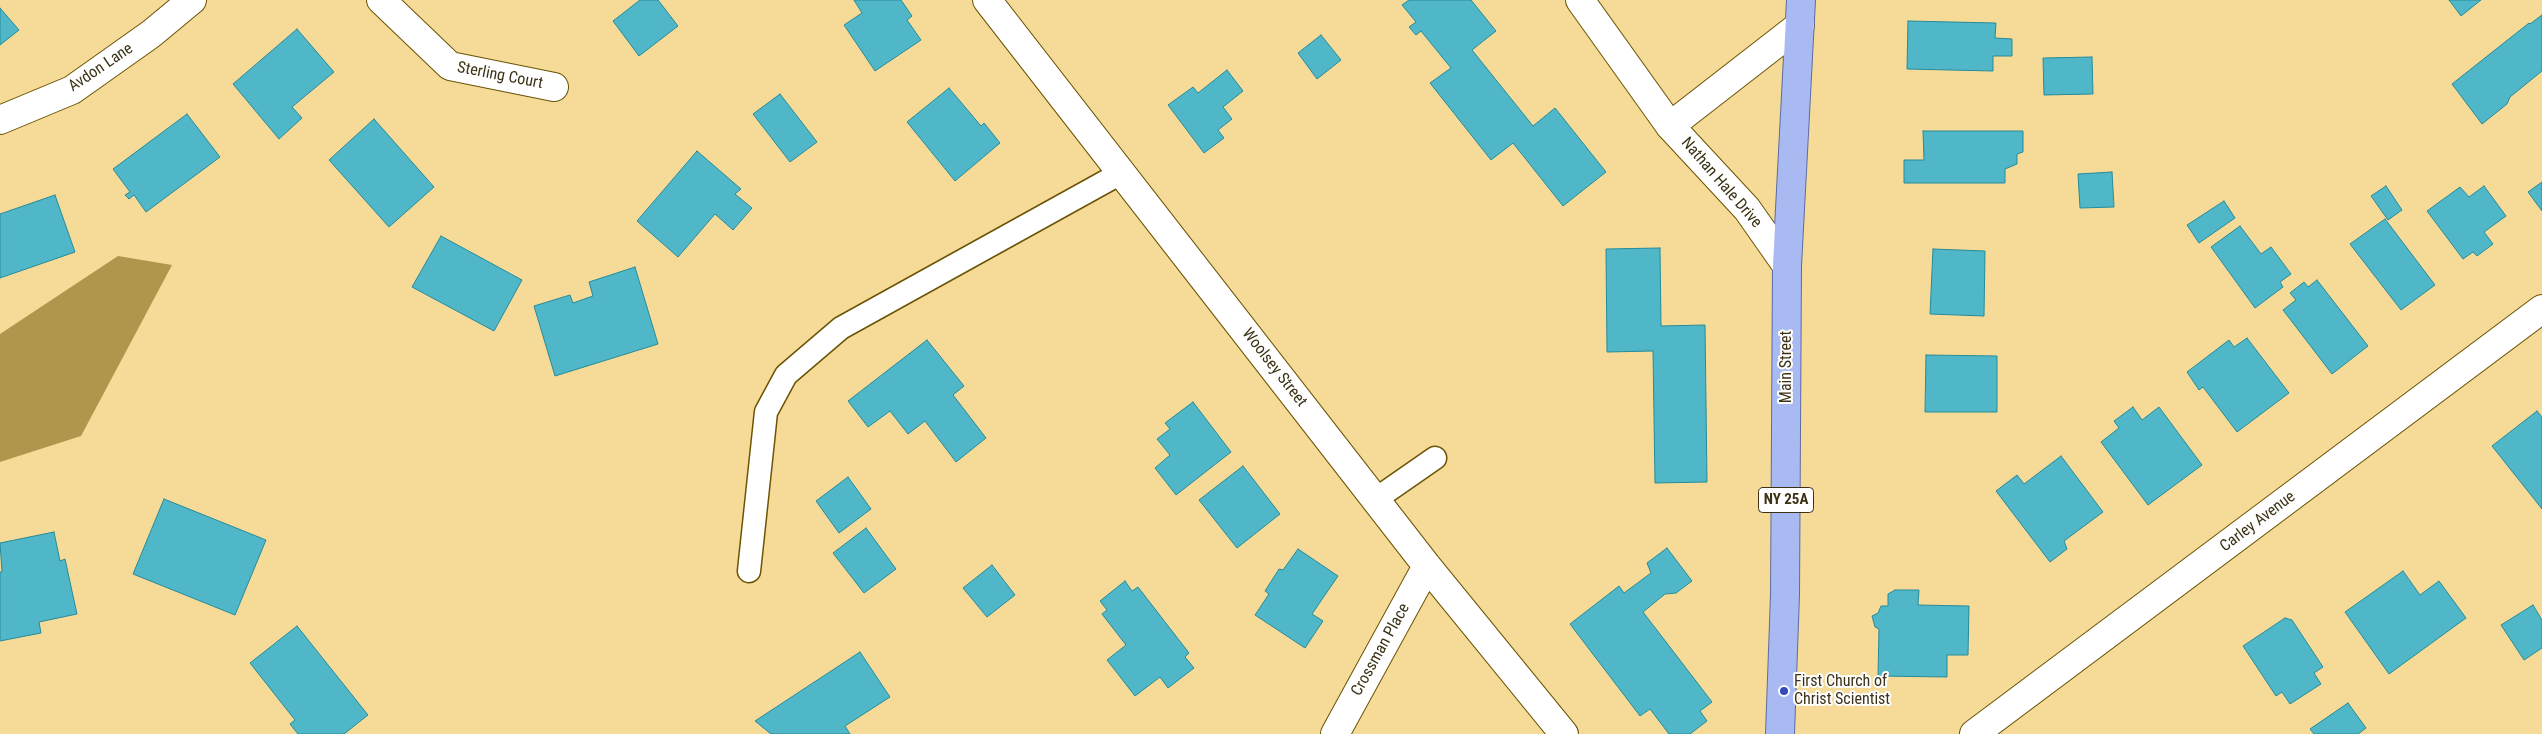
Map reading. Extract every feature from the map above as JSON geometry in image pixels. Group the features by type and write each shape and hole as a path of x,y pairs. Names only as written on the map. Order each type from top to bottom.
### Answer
{"main road":[{"name":"Main Street","path":"1780,734 1785,595 1787,266 1800,13"}],"street":[{"name":"Avdon Lane","path":"0,120 72,90 151,34 192,0"},
{"name":"Sterling Court","path":"381,0 450,66 554,87"},
{"name":"Woolsey Street","path":"987,0 1427,566 1564,734"},
{"name":"Nathan Hale Drive","path":"1580,0 1670,126 1747,209 1787,266"},
{"name":"Nathan Hale Drive","path":"1670,126 1800,13"},
{"name":"Carley Avenue","path":"1974,734 2542,309"},
{"name":"Crossman Place","path":"1336,734 1427,566"}],"lane":[{"path":"749,570 766,412 786,375 841,328 1121,173"},
{"path":"1376,499 1435,458"}],"shaded area":[{"path":"118,256 172,265 81,436 0,462 0,334"}],"building":[{"path":"640,0 658,0 678,26 639,56 613,21"},
{"path":"854,0 901,0 912,16 907,20 921,40 875,71 844,25 862,13"},
{"path":"1409,0 1471,0 1496,31 1472,50 1533,126 1555,108 1606,172 1563,206 1513,143 1491,160 1430,83 1451,68 1421,31 1416,35 1409,27 1416,22 1402,5"},
{"path":"2449,0 2481,0 2461,16"},
{"path":"0,8 19,30 0,45"},
{"path":"2542,15 2542,71 2510,97 2507,104 2482,124 2452,84 2529,23"},
{"path":"1908,21 1996,23 1995,38 2012,39 2012,56 1993,56 1993,71 1907,69"},
{"path":"297,29 334,72 292,107 302,118 279,139 233,84"},
{"path":"1321,35 1341,60 1317,79 1298,53"},
{"path":"2092,57 2093,94 2044,95 2043,58"},
{"path":"1227,70 1243,91 1223,107 1232,119 1218,130 1224,138 1204,153 1168,105 1193,87 1198,93"},
{"path":"949,88 981,126 984,123 1000,143 955,181 907,122"},
{"path":"780,94 817,142 790,162 753,114"},
{"path":"187,114 220,157 146,212 134,195 129,199 125,195 130,192 113,169"},
{"path":"374,119 434,187 389,227 329,160"},
{"path":"1923,131 2023,131 2023,152 2017,154 2017,164 2005,169 2005,183 1904,183 1904,160 1924,160"},
{"path":"697,151 741,189 735,194 752,208 733,230 715,214 678,257 637,221"},
{"path":"2112,172 2114,207 2080,208 2078,174"},
{"path":"2542,182 2542,211 2528,192"},
{"path":"2386,186 2402,210 2388,220 2371,196"},
{"path":"2484,186 2506,216 2484,232 2493,244 2477,256 2473,252 2463,259 2427,211 2460,187 2469,197"},
{"path":"55,195 75,252 0,278 0,214"},
{"path":"2224,201 2235,218 2199,243 2187,225"},
{"path":"2385,219 2435,285 2401,310 2350,244"},
{"path":"2240,226 2261,254 2271,247 2291,274 2280,282 2283,287 2255,308 2211,247"},
{"path":"441,236 522,280 494,331 412,287"},
{"path":"1660,248 1661,326 1705,325 1707,482 1655,483 1653,351 1607,352 1606,249"},
{"path":"1933,249 1985,251 1984,316 1930,314"},
{"path":"635,267 658,344 555,376 534,306 570,295 573,303 593,296 589,282"},
{"path":"2317,280 2368,346 2332,374 2283,310 2296,300 2290,293 2304,282 2308,287"},
{"path":"2247,338 2289,393 2237,432 2203,387 2199,390 2187,372 2229,340 2234,347"},
{"path":"927,340 964,386 953,395 986,438 956,462 925,421 908,434 890,411 868,427 848,401"},
{"path":"1926,355 1997,356 1997,412 1925,412"},
{"path":"1193,402 1231,452 1176,495 1155,468 1170,455 1157,439 1170,429 1165,423"},
{"path":"2133,407 2142,420 2159,407 2202,465 2148,505 2101,442 2119,428 2114,421"},
{"path":"2537,411 2542,417 2542,509 2492,446"},
{"path":"2061,456 2103,512 2064,541 2067,549 2050,562 1996,491 2017,475 2024,484"},
{"path":"1243,466 1280,514 1237,548 1199,500"},
{"path":"848,477 871,509 839,533 816,501"},
{"path":"164,499 266,540 235,615 133,574"},
{"path":"866,528 896,569 864,593 833,553"},
{"path":"54,532 60,561 65,559 77,614 39,622 41,633 0,641 0,572 2,572 0,543"},
{"path":"1667,548 1692,581 1676,593 1665,594 1643,612 1712,702 1700,711 1707,721 1690,734 1669,734 1650,709 1640,716 1570,624 1619,586 1624,593 1651,573 1647,563"},
{"path":"1298,549 1338,576 1312,614 1323,621 1305,648 1255,615 1269,594 1265,591 1279,569 1283,570"},
{"path":"992,565 1015,595 987,617 963,588"},
{"path":"2403,571 2420,595 2439,581 2466,618 2389,674 2345,612"},
{"path":"1125,581 1132,591 1138,587 1189,653 1185,657 1194,668 1168,688 1160,677 1135,696 1107,660 1126,645 1102,614 1107,610 1100,601"},
{"path":"1895,590 1919,590 1918,605 1969,606 1968,655 1947,655 1947,677 1878,676 1879,629 1875,627 1872,616 1878,613 1881,606 1888,606 1888,594"},
{"path":"2533,605 2542,620 2542,648 2524,660 2501,625"},
{"path":"2285,618 2292,620 2323,667 2314,673 2321,684 2290,704 2282,692 2276,696 2243,646"},
{"path":"297,626 368,715 344,734 298,734 290,724 295,720 250,663"},
{"path":"860,652 890,697 845,726 850,734 771,734 755,721"},
{"path":"2348,703 2366,728 2358,734 2314,734 2310,729"}],"place":[{"name":"First Church of Christ Scientist","path":"1784,691"}]}
